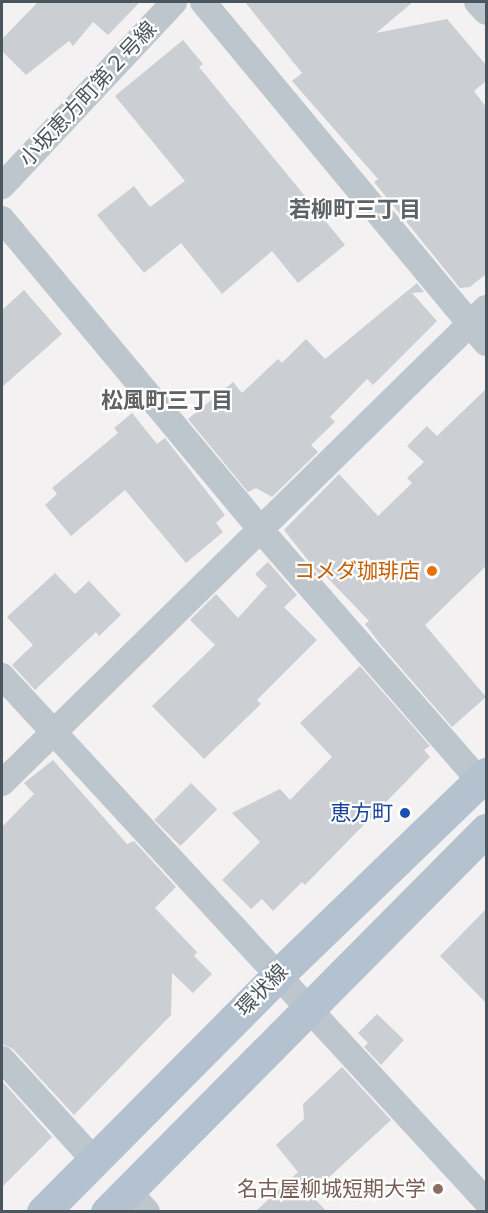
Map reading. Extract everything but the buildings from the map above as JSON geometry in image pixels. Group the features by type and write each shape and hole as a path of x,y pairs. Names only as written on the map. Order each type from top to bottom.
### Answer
{"main road":[{"name":"環状線","path":"43,1212 93,1159 277,976 483,777"},
{"name":"環状線","path":"128,1204 306,1008 486,830"}],"street":[{"name":"小坂恵方町第２号線","path":"2,186 174,2"},
{"path":"2,783 260,528 481,325 203,2"},
{"path":"477,2 486,12"},
{"path":"2,219 260,528 483,777"},
{"path":"2,676 486,1201"},
{"path":"2,1059 93,1159"}],"place":[{"name":"コメダ珈琲店","path":"432,571"},
{"name":"恵方町","path":"405,813"},
{"name":"名古屋柳城短期大学","path":"438,1189"}],"district":[{"name":"若柳町三丁目","path":"355,210"},
{"name":"松風町三丁目","path":"167,401"}]}
